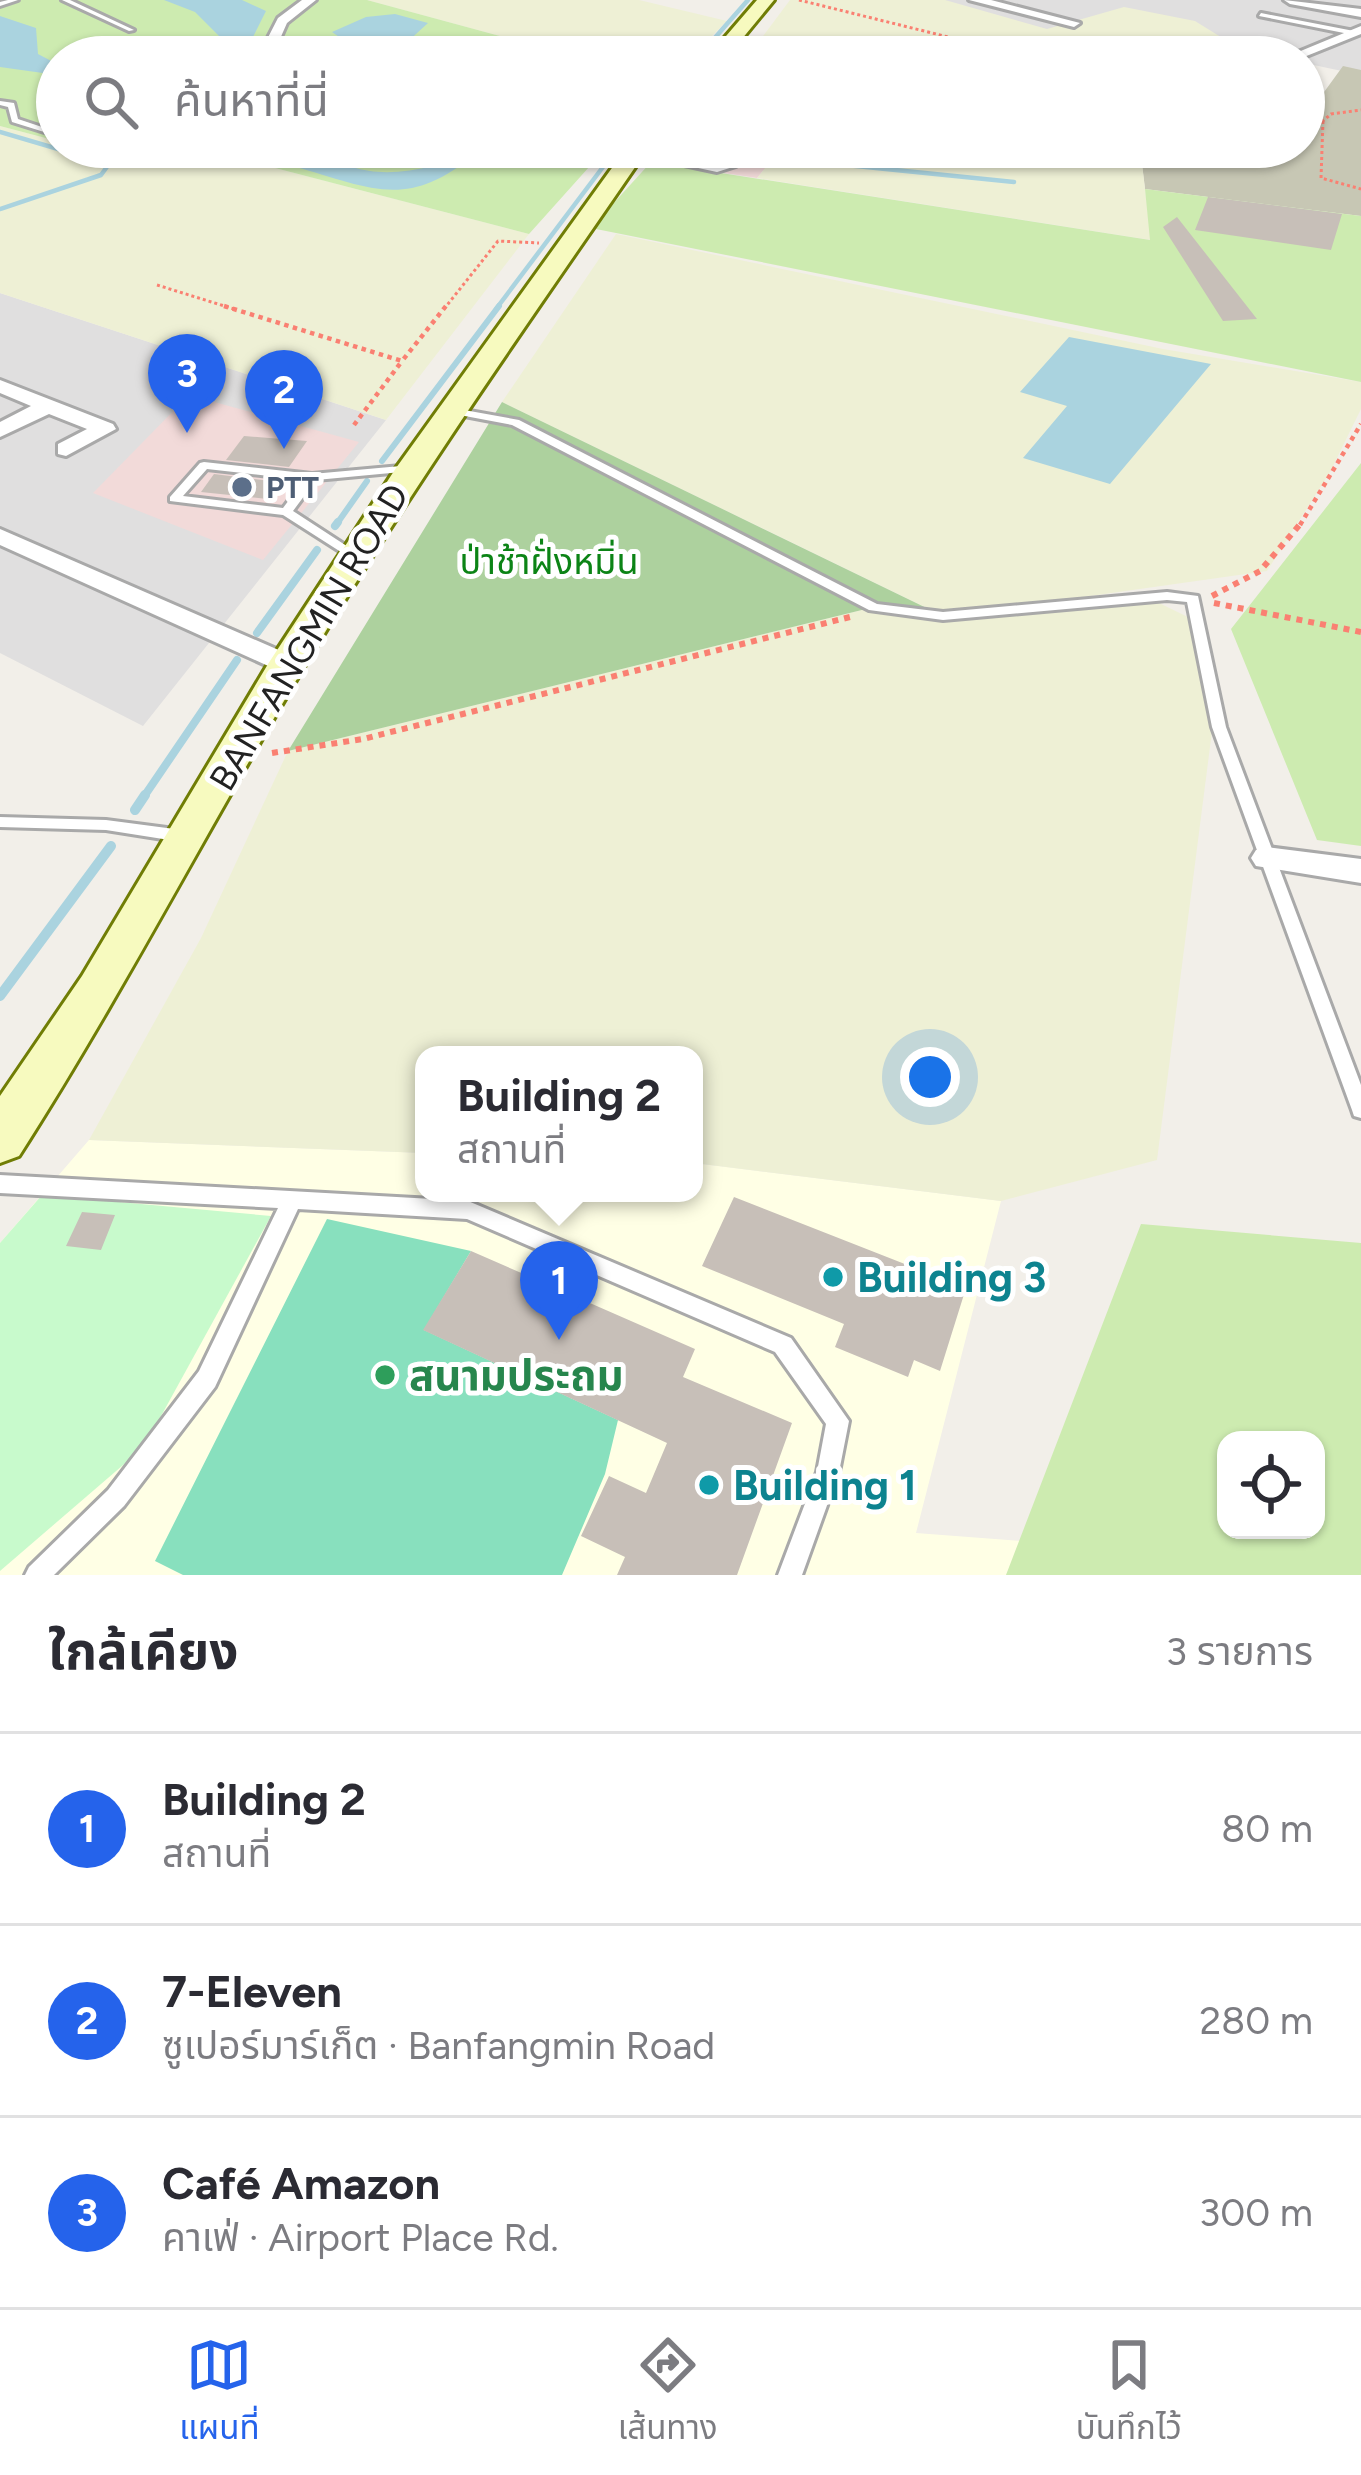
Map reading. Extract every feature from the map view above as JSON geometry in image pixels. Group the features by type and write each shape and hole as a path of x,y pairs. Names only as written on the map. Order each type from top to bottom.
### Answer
{"street":[{"path":"275,36 282,21 310,0"},
{"path":"735,36 766,0"},
{"path":"975,0 1074,23"},
{"path":"1289,0 1361,13"},
{"path":"1325,45 1358,32"},
{"name":"BANFANGMIN ROAD","path":"0,1140 99,990 287,664 412,468 632,168"},
{"path":"0,386 106,429 66,449"},
{"path":"0,430 48,406"},
{"path":"0,536 287,664"},
{"path":"1267,858 1361,871"}],"lane":[{"path":"0,4 15,0"},
{"path":"65,0 130,29"},
{"path":"1261,15 1358,32"},
{"path":"0,104 11,105 14,120 36,127"},
{"path":"453,411 514,422 874,607 943,616 1144,598 1193,599 1220,727 1361,1110"},
{"path":"356,557 286,512 174,499 204,466 312,476 412,468"},
{"path":"286,512 312,476"},
{"path":"0,822 106,825 190,837"},
{"path":"0,1184 469,1210 783,1345 838,1420 828,1472 790,1575"},
{"path":"38,1575 116,1498 207,1379 291,1203"}],"path":[{"path":"799,0 944,36"},
{"path":"1325,119 1361,110"},
{"path":"1321,168 1321,178 1361,190"},
{"path":"354,425 498,241 536,242"},
{"path":"157,284 404,358"},
{"path":"1193,599 1240,589 1267,571 1361,424"},
{"path":"1193,599 1361,632"},
{"path":"232,759 363,739 844,620 874,607"}],"shaded area":[{"path":"367,0 639,0 727,21 712,36 500,36"},
{"path":"790,0 945,0 1047,29 1124,7 1195,21 1219,36 763,36"},
{"path":"927,0 1361,0 1361,75 1325,67 1325,36 1047,33"},
{"path":"1343,66 1361,70 1361,216 1145,189 1142,168 1325,168 1325,91"},
{"path":"0,126 36,135 36,168 275,168 529,234 386,420 0,293"},
{"path":"691,168 765,168 757,178"},
{"path":"765,168 1142,168 1151,240 757,178"},
{"path":"616,234 1163,349 1361,382 1361,409 1330,472 1267,571 969,613 1157,602 1192,619 1215,708 1157,1160 1001,1201 703,1164 703,1046 415,1046 415,1153 89,1140 201,938 288,751 874,607 935,612 502,402"},
{"path":"0,293 386,420 143,726 0,653"},
{"path":"189,395 359,442 263,560 93,493"},
{"path":"89,1140 415,1153 415,1202 703,1202 703,1164 1001,1201 916,1533 1022,1541 1006,1575 0,1575 0,1243"}],"green space":[{"path":"367,0 500,36 36,36 36,135 0,126 0,2"},
{"path":"275,168 588,168 529,234"},
{"path":"646,168 689,168 1150,240 1145,189 1361,216 1361,382 591,228"},
{"name":"ป่าช้าฝั่งหมิ่น","path":"502,402 943,616 874,607 288,751"},
{"path":"1361,463 1361,846 1317,840 1231,629"},
{"path":"42,1195 271,1216 144,1447 0,1571 0,1243"},
{"name":"สนามประถม","path":"327,1219 471,1251 424,1330 618,1420 605,1474 562,1575 183,1575 155,1561"},
{"path":"1141,1224 1361,1243 1361,1575 1006,1575"}],"water":[{"path":"164,0 242,0 266,11 254,36 219,36 195,12"},
{"path":"395,14 428,23 414,36 338,36 332,32 366,17"},
{"path":"0,16 36,28 36,72 0,67"},
{"path":"300,168 396,172 456,168 408,189 345,181"},
{"path":"1069,337 1211,364 1110,484 1023,458 1067,406 1020,392"}],"building":[{"path":"1208,197 1342,214 1331,250 1195,230"},
{"path":"1177,217 1257,319 1223,321 1163,227"},
{"path":"244,436 307,441 289,467 226,460"},
{"name":"PTT","path":"214,474 279,482 267,499 201,492"},
{"name":"Building 3","path":"734,1197 966,1288 940,1371 914,1360 908,1377 835,1347 844,1324 702,1266"},
{"path":"82,1212 115,1215 101,1250 66,1246"},
{"path":"471,1251 695,1349 683,1377 792,1423 737,1575 617,1575 625,1557 581,1536 609,1476 646,1493 667,1443 423,1330"}],"waterway":[{"path":"716,36 748,0"},
{"path":"0,132 36,143"},
{"path":"0,209 101,175 106,168"},
{"path":"496,309 602,168"},
{"path":"875,168 1014,182"},
{"path":"382,461 499,306"},
{"path":"336,525 367,481"},
{"path":"335,526 338,522"},
{"path":"257,633 317,550"},
{"path":"143,798 237,660"},
{"path":"135,810 143,798"},
{"path":"0,996 111,846"}],"place":[{"name":"Café Amazon","path":"187,433"},
{"name":"7-Eleven","path":"284,449"},
{"name":"PTT","path":"242,487"},
{"name":"Building 3","path":"833,1277"},
{"name":"Building 2","path":"559,1340"},
{"name":"สนามประถม","path":"385,1375"},
{"name":"Building 1","path":"709,1485"}]}
